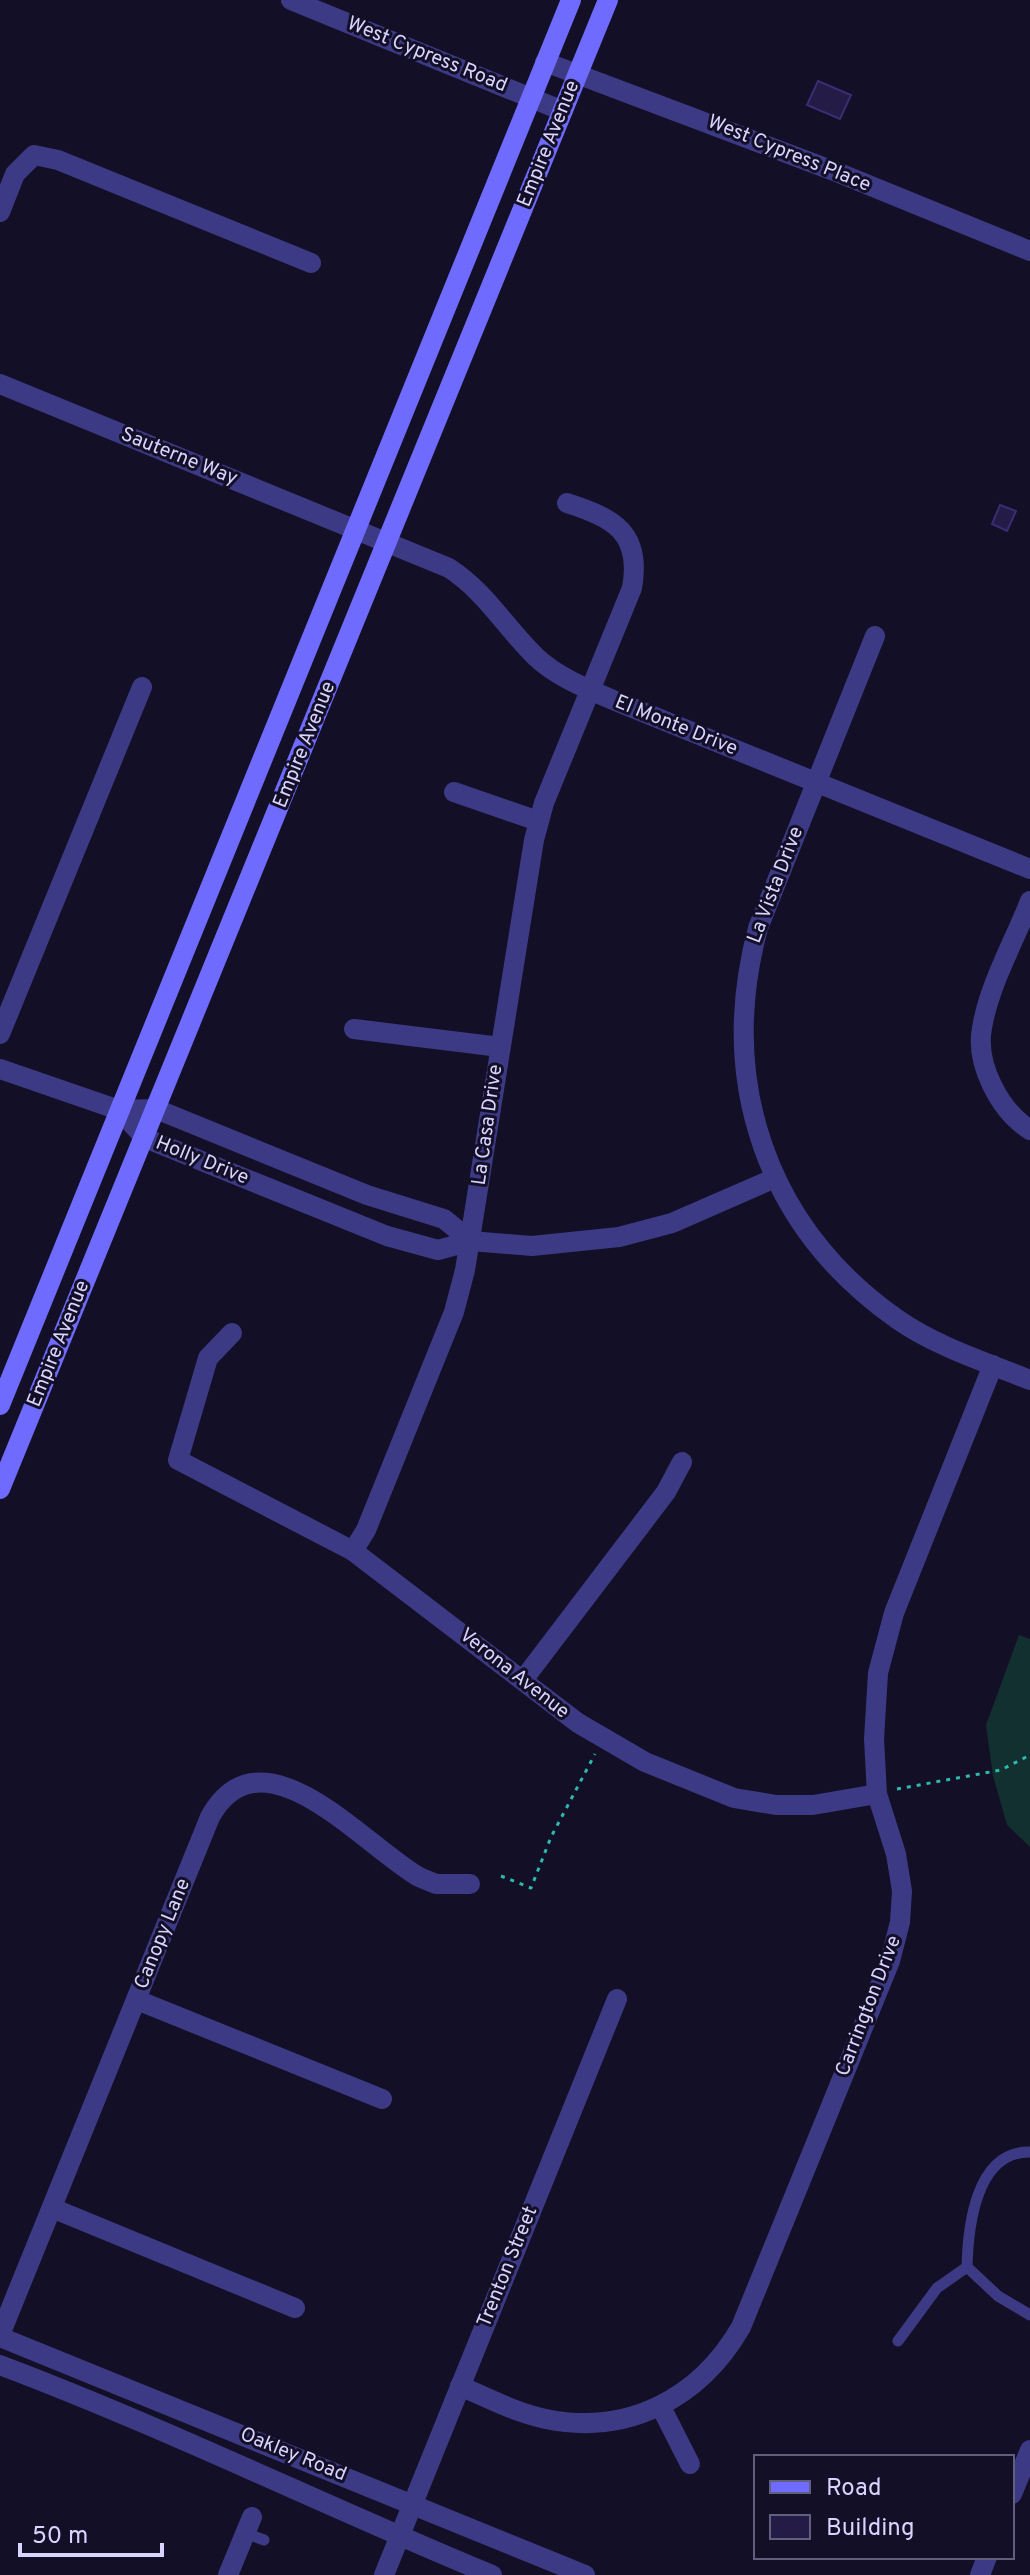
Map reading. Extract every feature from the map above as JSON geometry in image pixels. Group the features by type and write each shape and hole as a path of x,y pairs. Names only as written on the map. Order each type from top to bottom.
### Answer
{"main road":[{"name":"Empire Avenue","path":"0,1405 571,0"},
{"name":"Empire Avenue","path":"0,1489 608,0"}],"street":[{"name":"West Cypress Road","path":"291,0 563,111"},
{"name":"West Cypress Place","path":"545,62 1030,251"},
{"path":"0,212 15,174 34,155 58,160 311,263"},
{"name":"Sauterne Way","path":"0,384 357,529"},
{"name":"La Casa Drive","path":"353,1551 366,1530 454,1312 471,1241 538,821 632,588 635,568 623,532 606,516 567,503"},
{"name":"El Monte Drive","path":"357,529 449,568 475,585 538,659 591,690 1030,869"},
{"name":"La Vista Drive","path":"875,636 758,928 747,969 743,1057 749,1106 775,1178 808,1235 866,1295 933,1340 1030,1380"},
{"path":"0,1034 142,687"},
{"path":"454,792 538,821"},
{"path":"1030,901 988,1005 981,1032 984,1060 993,1086 1007,1109 1030,1130"},
{"path":"354,1029 500,1047"},
{"path":"0,1069 119,1110"},
{"name":"Holly Drive","path":"119,1110 156,1109 367,1195 444,1219 471,1241"},
{"name":"Holly Drive","path":"119,1110 145,1138 387,1236 438,1250 471,1241 532,1246 619,1237 672,1223 775,1178"},
{"name":"Verona Avenue","path":"232,1333 208,1358 178,1460 353,1551 610,1744 645,1762 734,1798 776,1805 813,1805 877,1794"},
{"name":"Carrington Drive","path":"460,2386 543,2419 581,2425 613,2422 661,2407 701,2380 728,2349 741,2327 890,1961 900,1922 902,1891 896,1854 877,1794 874,1708 883,1645 993,1365"},
{"path":"523,1680 666,1492 682,1462"},
{"name":"Canopy Lane","path":"0,2336 210,1817 228,1792 240,1786 271,1782 288,1785 419,1877 436,1884 470,1884"},
{"name":"Trenton Street","path":"384,2575 617,1999"},
{"path":"137,2000 382,2099"},
{"path":"52,2208 295,2308"},
{"name":"Oakley Road","path":"0,2336 585,2575"},
{"name":"Oakley Road","path":"0,2365 168,2431 492,2575"},
{"path":"661,2407 690,2464"},
{"path":"1014,2489 1030,2450"},
{"path":"228,2575 254,2530"}],"lane":[{"path":"1030,2152 1018,2152 1000,2160 982,2183 968,2240 967,2267 998,2296 1030,2315"},
{"path":"898,2341 937,2288 967,2267"}],"path":[{"path":"501,1876 531,1888 551,1837 595,1754"},
{"path":"877,1794 1001,1770 1029,1756"}],"green space":[{"path":"1019,1635 1030,1639 1030,1847 1007,1825 993,1776 986,1725"}],"building":[{"path":"818,81 851,95 840,119 807,105"},
{"path":"1000,505 1016,511 1007,531 992,524"}]}
